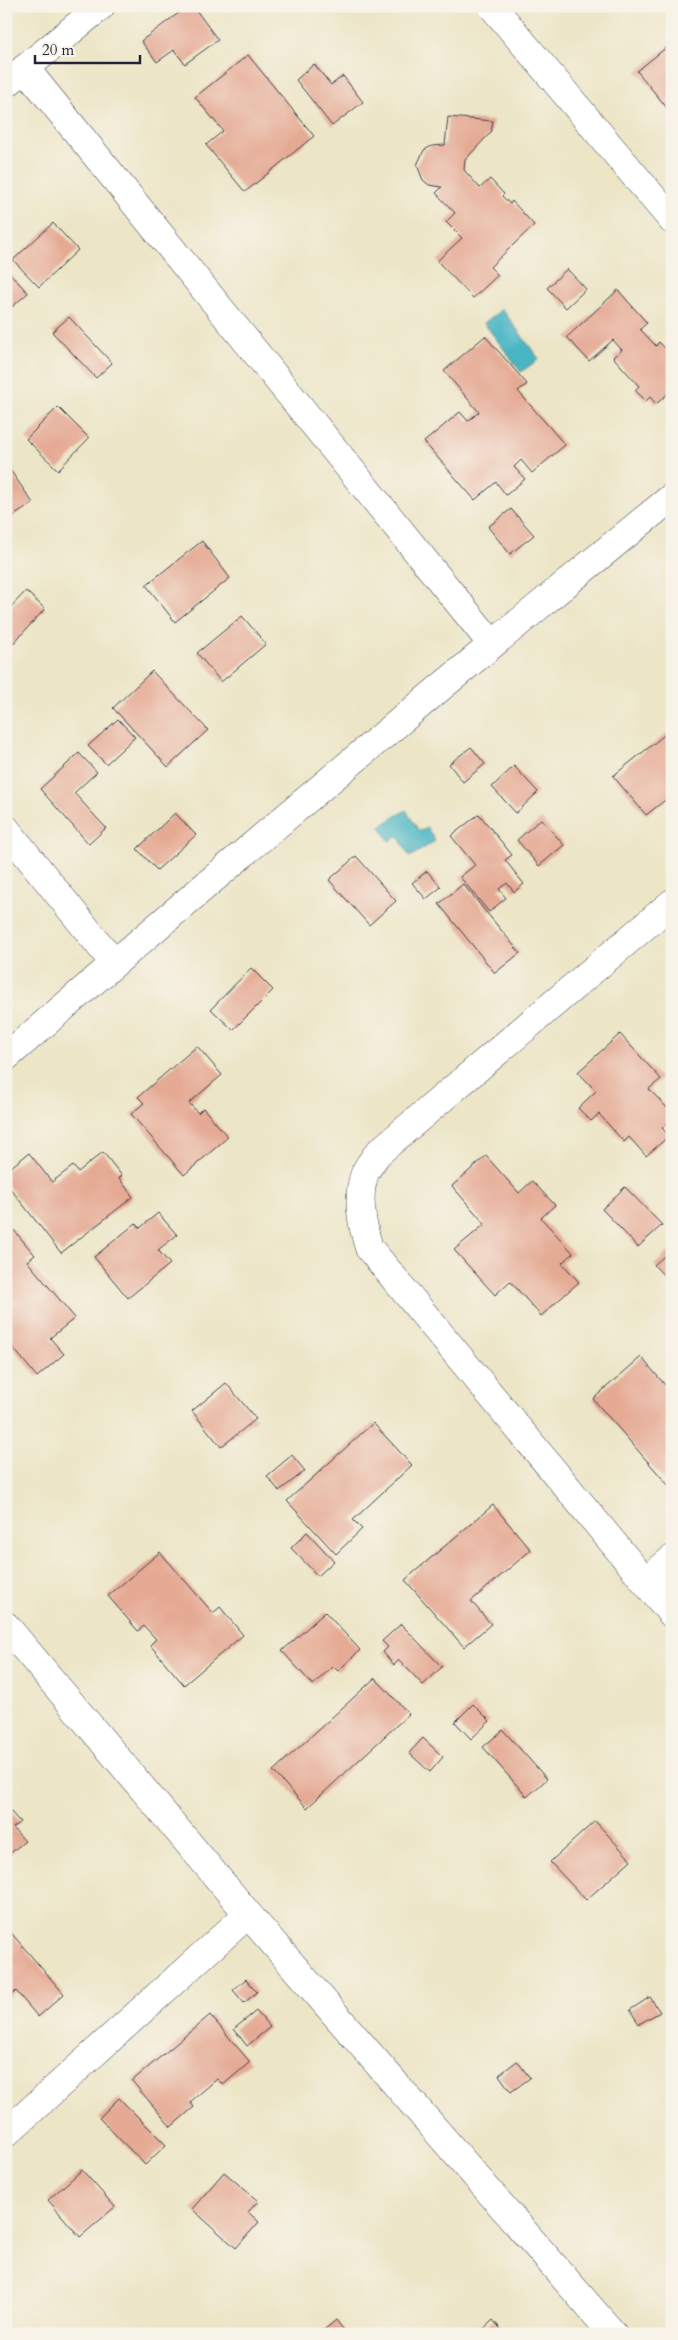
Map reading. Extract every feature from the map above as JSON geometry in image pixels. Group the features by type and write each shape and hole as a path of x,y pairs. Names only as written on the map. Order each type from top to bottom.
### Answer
{"street":[{"path":"101,6 16,76 492,644"},
{"path":"492,6 672,220"},
{"path":"6,1057 114,963 492,644 672,496"},
{"path":"6,829 114,963"},
{"path":"672,903 378,1153 365,1174 361,1198 361,1222 369,1248 672,1614"},
{"path":"646,1581 672,1559"},
{"path":"6,1626 248,1914 613,2334"},
{"path":"6,2133 248,1914"}],"water":[{"path":"502,309 539,359 521,372 484,323"},
{"path":"406,810 419,831 427,827 435,841 410,857 398,836 389,841 380,826"}],"building":[{"path":"188,6 193,6 218,40 185,64 174,50 157,62 141,41"},
{"path":"672,43 672,114 637,71"},
{"path":"248,55 314,136 245,192 206,145 223,131 195,97"},
{"path":"314,64 331,85 343,76 363,102 332,126 296,80"},
{"path":"448,117 493,121 491,132 465,160 464,170 480,188 490,179 504,194 502,196 510,204 512,201 534,225 490,267 498,275 473,298 437,261 462,238 446,222 455,213 436,193 442,187 429,185 423,180 417,165 424,150 432,146 445,145"},
{"path":"53,223 78,250 39,287 13,260"},
{"path":"6,269 28,293 6,312"},
{"path":"567,269 586,289 566,308 547,288"},
{"path":"618,290 647,323 640,329 656,346 659,342 672,355 672,390 656,404 650,397 646,401 635,390 639,386 613,357 622,350 613,340 589,361 567,337"},
{"path":"69,317 112,363 96,378 52,332"},
{"path":"485,336 527,384 518,391 565,445 532,473 521,460 514,467 525,479 506,495 496,482 475,500 424,442 460,412 468,421 479,412 444,371"},
{"path":"58,407 89,438 58,470 26,439"},
{"path":"6,464 33,503 6,521"},
{"path":"511,509 534,535 510,554 488,527"},
{"path":"202,541 230,578 175,622 146,585"},
{"path":"26,591 45,609 6,651 6,612"},
{"path":"242,616 266,644 221,682 197,653"},
{"path":"152,671 208,730 168,767 113,708"},
{"path":"118,719 135,737 106,764 88,746"},
{"path":"672,729 672,795 646,815 613,776"},
{"path":"471,747 485,764 463,782 449,764"},
{"path":"79,753 97,772 74,793 106,828 89,844 40,789"},
{"path":"514,766 538,792 516,813 492,787"},
{"path":"175,813 196,835 157,870 137,849"},
{"path":"479,814 512,855 505,860 524,884 514,892 507,883 499,889 506,898 489,912 460,877 475,865 451,836"},
{"path":"541,819 564,845 539,866 517,840"},
{"path":"356,856 396,901 369,925 329,880"},
{"path":"427,871 441,887 426,899 412,883"},
{"path":"463,884 520,953 495,973 439,904"},
{"path":"251,968 273,990 233,1030 211,1009"},
{"path":"620,1034 661,1079 649,1089 672,1113 672,1119 662,1128 669,1136 646,1156 629,1137 624,1142 599,1114 591,1121 578,1108 596,1091 578,1072"},
{"path":"197,1046 222,1075 189,1103 198,1113 203,1108 228,1137 184,1175 131,1114 144,1103 138,1097"},
{"path":"103,1152 122,1176 119,1178 133,1197 61,1253 6,1183 6,1171 29,1153 52,1182 73,1166 78,1172"},
{"path":"486,1156 519,1193 532,1181 555,1205 541,1218 573,1253 562,1263 579,1282 541,1316 510,1281 495,1295 454,1250 485,1224 452,1186"},
{"path":"625,1187 662,1225 638,1247 602,1209"},
{"path":"158,1213 177,1235 158,1250 170,1264 128,1298 94,1257 136,1223 140,1228"},
{"path":"12,1228 35,1255 27,1261 75,1318 50,1338 64,1354 37,1377 6,1339 6,1232"},
{"path":"672,1249 672,1284 654,1265"},
{"path":"641,1357 672,1393 672,1484 669,1486 593,1399"},
{"path":"226,1383 256,1419 221,1447 192,1411"},
{"path":"373,1423 412,1465 353,1520 362,1529 336,1554 287,1501"},
{"path":"292,1455 305,1471 279,1491 267,1476"},
{"path":"493,1505 531,1550 471,1601 491,1624 464,1647 405,1580"},
{"path":"307,1532 334,1561 318,1576 291,1548"},
{"path":"160,1552 213,1613 220,1607 243,1635 184,1685 150,1645 156,1639 144,1626 138,1631 108,1596"},
{"path":"325,1612 360,1650 338,1671 333,1666 313,1685 282,1651"},
{"path":"401,1624 442,1667 423,1685 399,1660 394,1665 383,1652 388,1647 382,1641"},
{"path":"375,1678 409,1714 307,1808 273,1771"},
{"path":"473,1704 490,1721 471,1739 455,1722"},
{"path":"503,1730 547,1779 527,1797 483,1747"},
{"path":"423,1738 443,1757 430,1772 409,1753"},
{"path":"9,1810 20,1822 13,1828 25,1841 6,1857 6,1812"},
{"path":"595,1821 631,1860 586,1900 550,1862"},
{"path":"6,1927 64,1994 38,2017 16,1991 6,2000"},
{"path":"246,1979 257,1992 244,2003 233,1990"},
{"path":"650,1997 660,2012 639,2024 630,2010"},
{"path":"256,2011 270,2027 247,2046 234,2029"},
{"path":"210,2015 250,2062 223,2085 217,2079 190,2102 194,2107 171,2127 132,2081"},
{"path":"517,2061 530,2078 511,2092 499,2075"},
{"path":"119,2098 166,2145 145,2165 99,2118"},
{"path":"82,2170 115,2207 80,2237 48,2200"},
{"path":"224,2172 258,2201 248,2212 259,2222 236,2248 192,2209"},
{"path":"336,2320 347,2334 319,2334"},
{"path":"493,2320 505,2334 478,2334"}]}
